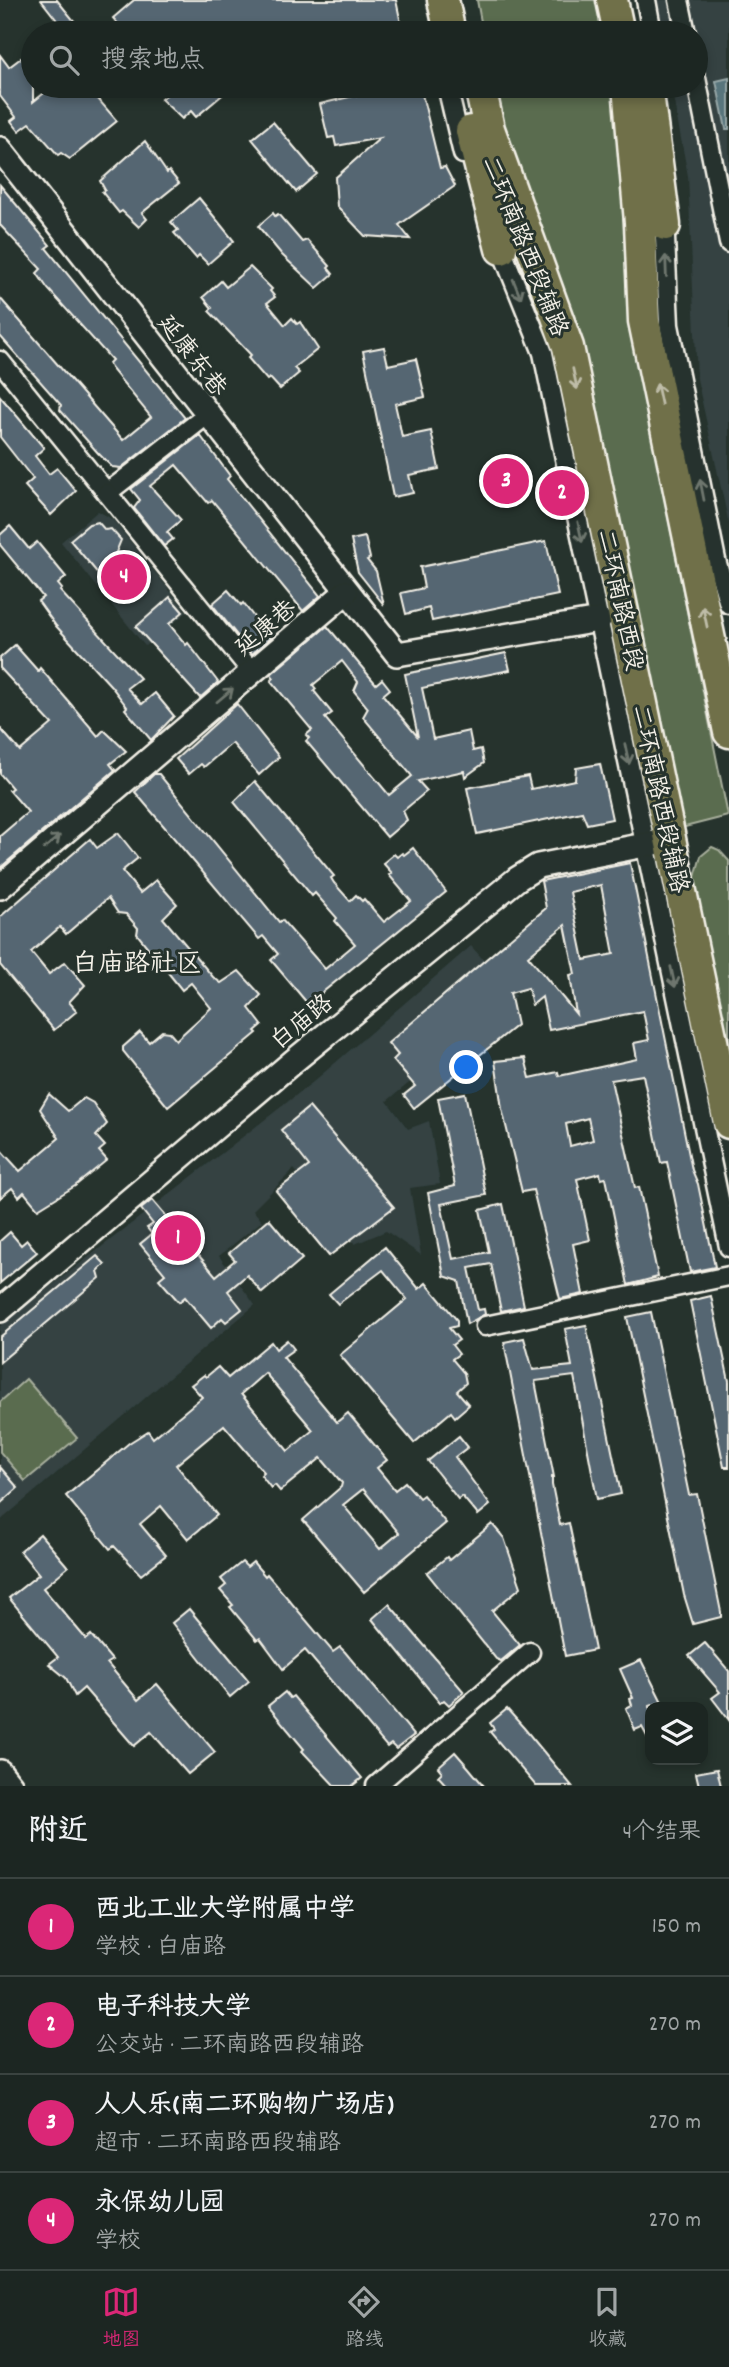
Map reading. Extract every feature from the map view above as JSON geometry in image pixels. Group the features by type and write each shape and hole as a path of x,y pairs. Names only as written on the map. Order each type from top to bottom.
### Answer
{"highway":[{"path":"443,0 447,21"},
{"path":"464,0 468,21"},
{"path":"612,0 616,21"},
{"path":"632,0 636,21"},
{"path":"467,98 480,132 501,249"},
{"name":"二环南路西段","path":"480,98 480,132 534,254 568,347 658,842 729,1124"},
{"path":"630,98 652,223"},
{"path":"647,98 652,223 644,321 729,732"}],"street":[{"path":"429,0 433,21"},
{"path":"646,0 650,21"},
{"path":"679,0 683,21"},
{"name":"二环南路西段辅路","path":"449,98 459,144 543,353 599,620 658,842 729,1247"},
{"path":"658,98 652,223 669,325 716,559 729,604"},
{"path":"700,98 729,243"},
{"name":"延康东巷","path":"0,149 346,592"},
{"path":"0,361 252,672"},
{"path":"107,493 207,415"},
{"path":"346,592 397,654 599,620"},
{"name":"延康巷","path":"0,887 346,592"},
{"name":"白庙路","path":"0,1310 295,1060 517,879 538,866 658,842"},
{"path":"485,1326 729,1276"},
{"path":"376,1786 530,1652"},
{"path":"0,1772 11,1786"}],"shaded area":[{"path":"655,0 729,0 729,524 697,379 688,176 673,98 708,98 708,21 659,21"},
{"path":"98,511 112,519 187,612 145,646 61,542"},
{"path":"471,946 516,996 387,1101 408,1129 429,1121 440,1184 410,1188 421,1255 386,1231 355,1244 294,1169 253,1210 262,1221 219,1256 255,1305 0,1521 0,1326 313,1082"}],"green space":[{"path":"477,0 597,0 601,21 481,21"},
{"path":"495,98 615,98 628,317 728,816 677,829 577,325 500,123"},
{"path":"712,847 719,850 729,861 729,1080 695,877 701,856"},
{"path":"26,1379 77,1438 25,1481 0,1452 0,1402"}],"water":[{"path":"729,78 729,129 726,129 716,81"}],"building":[{"path":"41,0 57,0 74,21 58,21"},
{"path":"134,0 396,0 400,21 116,21 113,18"},
{"path":"0,55 9,67 21,58 21,98 33,98 33,102 38,98 97,98 117,121 70,159 61,153 58,155 30,123 19,131 11,121 16,117 0,96"},
{"path":"219,98 196,117 191,111 182,119 161,99"},
{"path":"345,98 423,98 440,168 445,167 455,186 399,225 410,239 365,236 337,206 335,178 380,138 336,146 334,137 328,138 320,104"},
{"path":"273,122 317,174 296,192 252,139"},
{"path":"145,141 167,173 169,171 179,183 142,213 147,219 139,227 122,211 119,213 102,192 105,190 100,181"},
{"path":"0,185 50,245 46,248 185,418 121,468 112,467 98,453 60,410 61,405 0,336 0,298 123,440 151,417 111,368 109,363 112,360 48,289 37,273 41,269 0,225"},
{"path":"199,198 234,241 208,264 199,255 196,258 174,233 178,230 171,222"},
{"path":"273,213 275,216 278,214 302,242 307,240 330,266 328,268 333,274 317,288 282,255 258,226"},
{"path":"250,267 272,289 270,291 275,297 267,303 285,325 292,318 297,324 300,322 318,349 294,368 299,373 280,389 270,378 267,380 248,358 251,355 209,311 212,308 203,297 221,281 226,287"},
{"path":"384,347 388,365 416,359 425,397 395,404 402,437 431,431 439,469 409,475 413,493 393,497 363,351"},
{"path":"0,396 44,448 35,456 49,474 57,468 76,491 51,515 25,486 33,479 0,437"},
{"path":"200,435 230,476 227,479 320,596 303,611 212,500 208,503 176,465 150,486 181,520 167,532 173,539 164,546 134,508 140,500 131,489"},
{"path":"98,522 105,530 111,529 121,540 115,555 132,554 141,564 138,570 130,572 126,581 123,577 110,588 70,540 89,524"},
{"path":"10,526 29,549 37,542 66,577 58,584 62,589 60,591 140,678 127,688 142,704 155,693 174,716 151,740 125,709 127,707 111,686 56,626 38,601 43,597 0,545 0,535"},
{"path":"365,537 370,558 367,560 376,571 384,605 358,572 351,540"},
{"path":"546,541 558,595 432,621 429,608 406,614 401,593 424,588 420,567"},
{"path":"228,590 241,605 243,603 270,638 252,654 212,604"},
{"path":"170,597 183,612 169,624 186,645 188,643 218,682 200,698 136,627"},
{"path":"327,626 376,684 382,679 390,689 383,695 418,737 405,674 506,653 510,670 422,688 433,739 469,731 473,751 481,749 484,763 465,777 464,771 418,781 427,791 403,811 407,820 387,837 306,741 309,738 306,735 312,730 271,681 274,678 271,674","holes":["342,661 358,682 354,691 368,708 363,717 412,776 389,795 325,718 332,713 314,691 316,689 313,685"]},
{"path":"15,645 38,671 40,668 98,736 104,730 126,751 110,764 115,770 0,868 0,836 28,812 9,790 12,788 0,774 0,728 20,751 52,724 0,668 0,658"},
{"path":"237,704 279,757 259,775 232,743 204,767 201,764 189,774 176,759"},
{"path":"600,764 612,819 587,824 582,812 477,834 467,788 528,776 531,789 575,780 576,768"},
{"path":"154,774 159,774 279,922 282,920 325,969 355,944 335,921 337,918 315,893 312,896 234,802 255,781 334,876 331,878 334,883 350,901 356,895 362,901 364,899 384,922 411,901 389,875 392,873 383,863 394,854 397,857 402,853 404,855 413,848 446,892 308,1004 271,960 278,954 263,936 259,939 135,792"},
{"path":"118,833 138,858 122,871 140,893 156,880 177,904 163,918 213,977 221,983 239,971 261,995 249,1008 262,1025 255,1031 257,1033 168,1107 123,1051 123,1047 140,1032 149,1042 162,1031 169,1032 176,1040 211,1008 191,983 182,990 137,934 138,928 126,914 118,913 108,898 66,934 60,927 31,952 49,974 65,962 85,985 69,1002 77,1011 54,1030 0,965 0,917 90,839 97,848"},
{"path":"630,863 692,1170 698,1184 715,1267 690,1272 667,1162 661,1163 643,1075 611,1080 635,1188 639,1187 658,1277 628,1285 606,1178 601,1179 600,1173 577,1179 590,1240 573,1244 583,1294 560,1299 533,1190 522,1192 502,1109 495,1061 525,1058 530,1078 558,1072 559,1076 637,1059 634,1043 649,1040 643,1011 549,1030 542,997 532,1005 528,988 510,993 517,1025 414,1108 404,1095 415,1086 393,1060 398,1055 388,1043 546,908 541,881","holes":["601,885 614,954 584,960 570,892","565,925 575,974 570,975 576,1014 528,956","588,1118 593,1140 570,1146 566,1124"]},
{"path":"465,1093 486,1195 441,1204 453,1259 489,1252 480,1210 503,1204 524,1306 501,1311 491,1264 469,1268 478,1310 484,1309 485,1314 467,1324 459,1281 444,1276 428,1193 455,1186 438,1098"},
{"path":"49,1094 68,1111 84,1098 93,1103 107,1124 96,1136 105,1146 99,1151 107,1160 75,1186 38,1209 24,1192 19,1197 12,1188 0,1198 0,1149 20,1171 59,1138 40,1109"},
{"path":"309,1107 394,1207 329,1256 276,1191 309,1166 281,1130"},
{"path":"152,1200 216,1276 235,1260 229,1253 269,1219 302,1259 262,1293 247,1275 228,1291 242,1309 226,1322 222,1318 211,1328 185,1297 179,1302 159,1279 165,1274 140,1244 152,1234 147,1228 153,1224 141,1209"},
{"path":"10,1232 21,1245 27,1240 37,1252 0,1283 0,1241"},
{"path":"385,1247 419,1289 426,1283 457,1320 457,1326 449,1328 459,1340 452,1345 459,1354 452,1359 464,1373 466,1383 457,1391 469,1405 455,1417 451,1412 414,1443 340,1355 407,1299 383,1270 338,1304 329,1294"},
{"path":"97,1256 105,1264 98,1271 100,1278 0,1362 0,1337"},
{"path":"711,1296 729,1381 729,1467 724,1467 690,1301"},
{"path":"651,1312 689,1495 697,1494 721,1612 721,1617 693,1624 684,1595 627,1317"},
{"path":"586,1325 621,1494 597,1499 574,1376 535,1381 554,1477 552,1485 560,1525 569,1523 595,1650 565,1656 504,1342 524,1338 533,1370 572,1366 565,1329"},
{"path":"287,1340 294,1349 283,1357 337,1422 348,1413 387,1460 377,1468 395,1490 405,1482 419,1498 423,1495 446,1523 364,1592 303,1520 341,1487 342,1483 321,1458 280,1491 275,1485 271,1488 261,1475 264,1472 224,1425 176,1465 217,1515 188,1539 161,1506 140,1524 166,1555 141,1575 114,1546 110,1549 66,1496 129,1443 148,1431 153,1438 202,1397 191,1385 204,1375 206,1377 218,1367 228,1378 271,1342 276,1349","holes":["265,1373 313,1430 288,1451 241,1394","363,1489 399,1533 380,1549 343,1505"]},
{"path":"459,1436 468,1447 455,1457 490,1505 478,1515 462,1496 458,1499 428,1461"},
{"path":"0,1467 18,1488 0,1504"},
{"path":"492,1524 504,1538 521,1587 492,1611 520,1645 501,1661 496,1659 427,1573 447,1557 449,1560"},
{"path":"40,1534 68,1567 43,1588 86,1639 91,1635 112,1660 107,1663 138,1700 157,1684 215,1752 188,1774 151,1732 134,1746 84,1688 75,1696 66,1678 49,1664 58,1657 9,1598 39,1574 20,1551"},
{"path":"242,1562 247,1567 253,1562 265,1576 267,1574 333,1652 340,1647 345,1652 414,1735 396,1749 391,1744 387,1747 305,1650 283,1669 260,1638 257,1640 230,1607 233,1605 220,1590 226,1585 221,1579"},
{"path":"389,1604 464,1692 449,1705 444,1700 440,1703 372,1619"},
{"path":"189,1609 249,1681 230,1697 172,1623"},
{"path":"705,1643 729,1671 729,1720 712,1698 720,1692 689,1656"},
{"path":"641,1660 662,1702 645,1702 645,1733 642,1727 635,1730 626,1708 632,1705 630,1699 633,1698 620,1669"},
{"path":"285,1692 290,1698 293,1696 362,1778 352,1786 335,1786 302,1751 304,1749 268,1706"},
{"path":"507,1709 572,1786 536,1786 490,1732 494,1729 490,1723"},
{"path":"455,1752 484,1786 447,1786 438,1776 442,1772 438,1767"},
{"path":"717,1769 721,1786 699,1786 696,1773"}],"place":[{"name":"人人乐(南二环购物广场店)","path":"506,481"},
{"name":"电子科技大学","path":"562,493"},
{"name":"永保幼儿园","path":"124,577"},
{"name":"西北工业大学附属中学","path":"178,1238"}],"district":[{"name":"白庙路社区","path":"137,962"}]}
